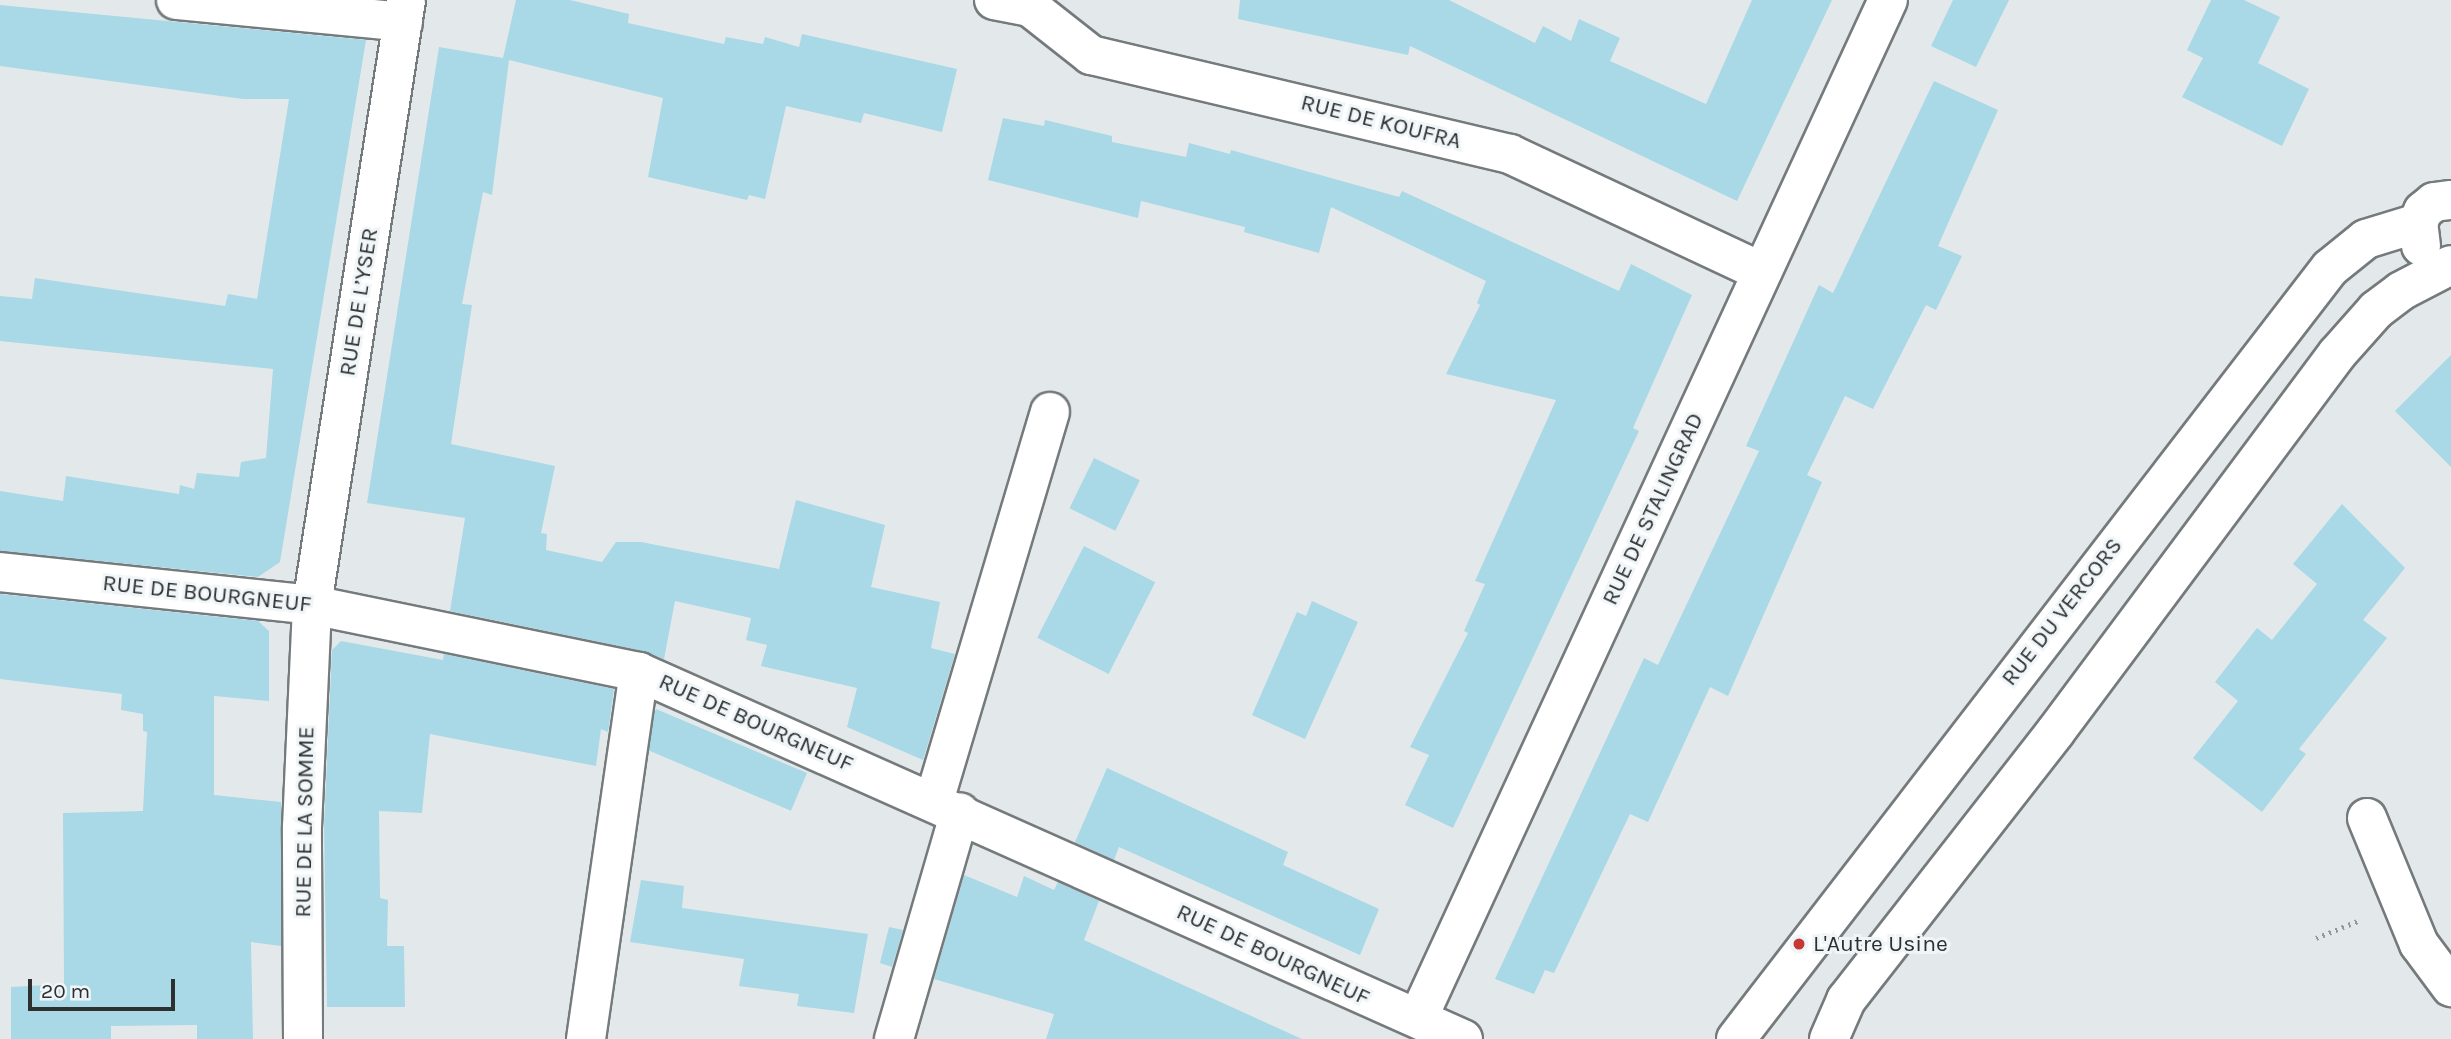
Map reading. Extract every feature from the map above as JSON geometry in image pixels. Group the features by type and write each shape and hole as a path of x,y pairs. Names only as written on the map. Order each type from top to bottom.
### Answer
{"street":[{"path":"176,0 404,11"},
{"name":"RUE DE KOUFRA","path":"994,0 1030,7 1091,55 1510,154 1762,272"},
{"name":"RUE DE STALINGRAD","path":"1418,1018 1888,0"},
{"name":"RUE DE L’YSER","path":"312,605 404,11"},
{"path":"2438,201 2422,250 2432,258 2451,264"},
{"name":"RUE DU VERCORS","path":"1735,1039 2330,268 2366,239 2438,201"},
{"path":"1829,1039 1846,1000 2056,731 2337,354 2376,310 2401,291 2451,264"},
{"path":"894,1039 947,806 1050,412"},
{"name":"RUE DE BOURGNEUF","path":"0,572 312,605 639,672 947,806 1463,1039"},
{"name":"RUE DE LA SOMME","path":"303,1039 302,827 312,605"},
{"path":"586,1039 639,672"},
{"path":"2367,818 2420,944 2451,987"}],"building":[{"path":"516,0 570,0 629,14 628,23 724,44 726,37 763,44 765,37 799,47 802,34 957,69 942,132 864,113 861,123 786,106 765,199 749,195 747,200 648,177 663,98 509,60 492,195 483,192 462,304 472,305 451,444 555,466 541,533 547,534 546,550 602,562 616,542 641,542 779,569 796,500 885,525 871,587 940,602 931,648 955,654 923,760 847,727 857,688 761,666 767,645 746,640 751,618 675,601 664,659 643,651 450,611 465,518 367,503 439,47 503,58"},
{"path":"1240,0 1449,0 1535,43 1543,26 1571,41 1579,19 1620,38 1610,61 1706,104 1752,0 1832,0 1737,201 1410,46 1408,55 1238,19"},
{"path":"1953,0 2009,0 1976,67 1931,46"},
{"path":"2211,0 2244,0 2280,17 2258,63 2309,89 2282,146 2182,97 2203,58 2187,50"},
{"path":"0,5 366,40 280,562 258,577 0,551 0,491 63,501 66,476 179,494 180,485 194,489 197,473 239,477 241,462 266,458 273,369 0,341 0,296 32,299 35,278 225,306 228,294 257,299 289,99 243,99 0,66"},
{"path":"1934,81 1998,110 1938,246 1962,256 1936,310 1926,305 1873,409 1845,396 1807,475 1822,482 1728,696 1710,687 1648,822 1630,814 1554,973 1545,970 1534,994 1495,979 1644,658 1658,665 1759,451 1746,446 1819,285 1833,293"},
{"path":"1003,118 1044,126 1045,120 1112,136 1112,142 1186,157 1189,143 1230,154 1231,150 1399,197 1402,191 1619,291 1631,264 1692,295 1633,428 1639,431 1453,828 1405,805 1429,755 1410,747 1468,633 1464,631 1485,584 1475,581 1556,400 1446,374 1480,305 1477,303 1486,281 1331,207 1319,253 1244,232 1245,227 1141,201 1138,218 988,180"},
{"path":"2451,355 2451,467 2395,411"},
{"path":"1094,458 1140,480 1115,531 1069,508"},
{"path":"2342,504 2405,568 2363,620 2387,638 2299,749 2306,754 2262,812 2193,758 2238,701 2215,682 2257,628 2272,640 2317,584 2293,564"},
{"path":"1084,546 1155,582 1109,674 1037,638"},
{"path":"0,594 258,621 269,631 269,701 214,696 214,795 281,802 281,946 251,942 253,1039 197,1039 197,1025 111,1026 111,1039 11,1039 11,987 64,984 63,813 143,811 147,732 143,731 143,714 121,710 122,694 0,679"},
{"path":"1312,601 1358,622 1305,739 1252,715 1297,612 1306,616"},
{"path":"341,641 443,660 444,654 614,689 608,732 601,729 596,766 430,734 422,813 379,811 380,898 388,900 387,946 404,946 405,1007 327,1007 324,827 332,650"},
{"path":"656,709 807,773 791,811 640,747"},
{"path":"1107,768 1288,852 1283,865 1379,909 1360,955 1119,847 1114,860 1075,842"},
{"path":"964,875 1017,897 1024,876 1054,890 1058,882 1099,901 1084,940 1302,1039 1046,1039 1054,1014 934,979"},
{"path":"641,880 684,886 682,908 868,934 854,1013 797,1006 799,994 739,986 744,959 630,942"},
{"path":"889,927 903,930 892,967 880,963"}],"place":[{"name":"L'Autre Usine","path":"1799,944"}]}
